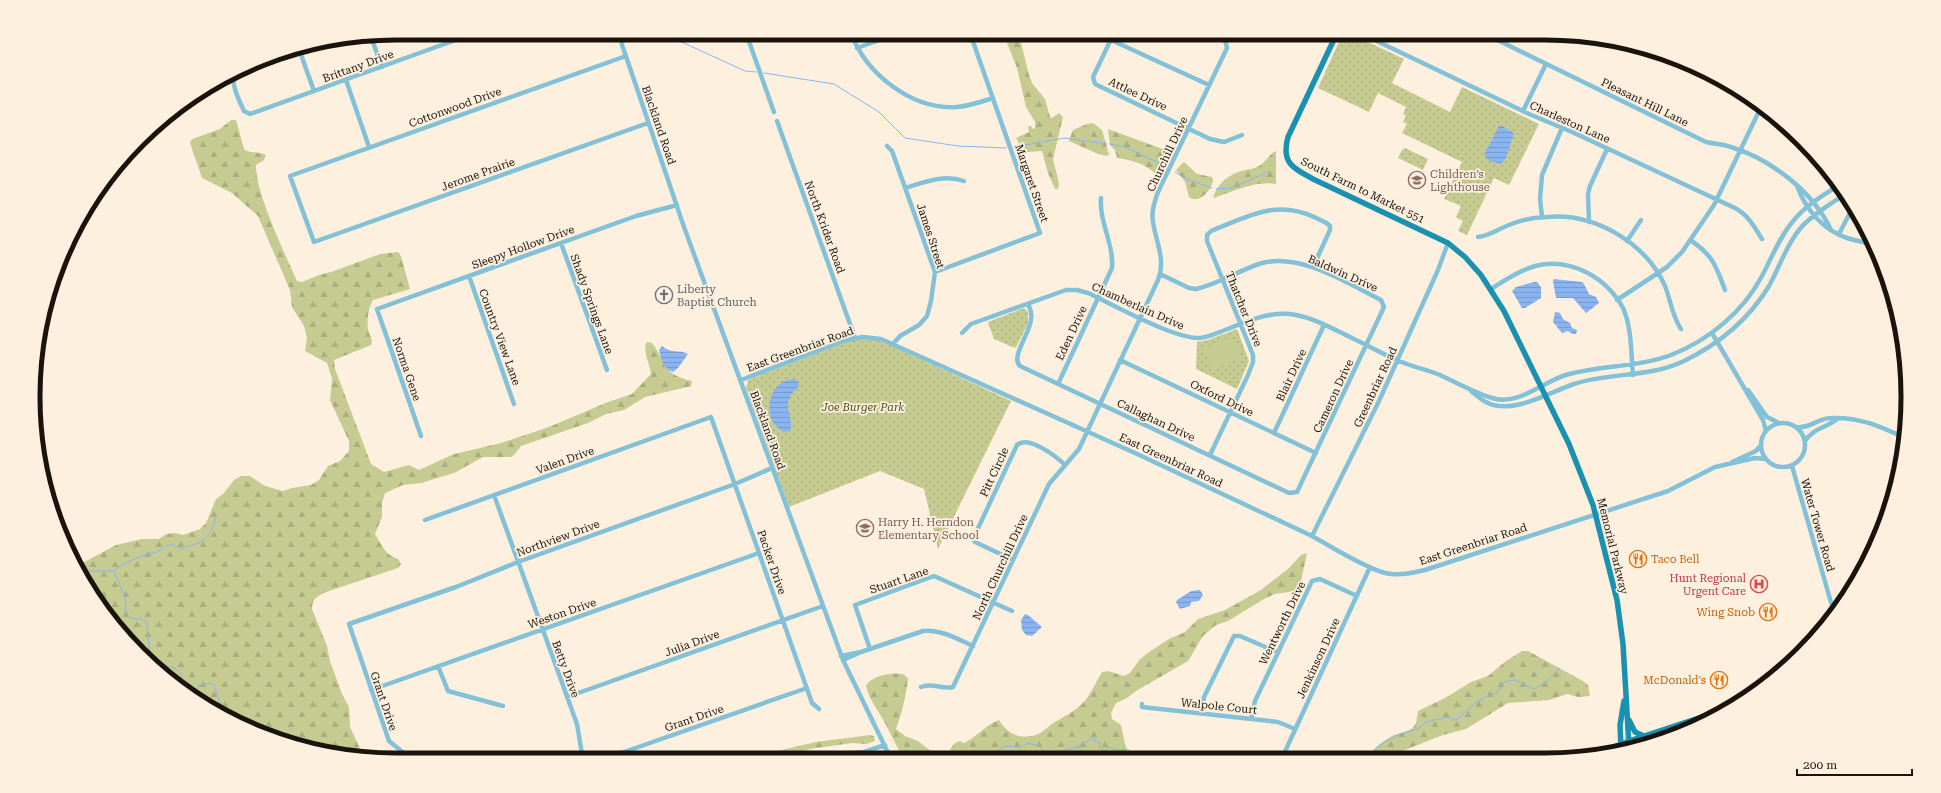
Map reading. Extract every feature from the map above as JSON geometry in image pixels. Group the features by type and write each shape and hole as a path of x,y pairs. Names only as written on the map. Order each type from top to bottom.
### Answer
{"main road":[{"name":"South Farm to Market 551","path":"1334,40 1288,137 1286,146 1288,161 1296,170 1313,179 1448,243"},
{"path":"1448,243 1465,257 1491,289 1541,385"},
{"name":"Memorial Parkway","path":"1541,385 1580,470 1597,515 1617,600 1626,688"},
{"path":"1626,688 1629,743"},
{"path":"1621,744 1620,725 1626,688"},
{"path":"1627,716 1635,732 1646,735"},
{"path":"1630,743 1646,735 1697,719"},
{"path":"1642,739 1646,735"}],"street":[{"name":"Brittany Drive","path":"233,80 244,111 248,114 455,40"},
{"name":"Blackland Road","path":"623,40 626,56 677,205 842,658 888,753"},
{"path":"748,40 774,112"},
{"path":"854,40 868,65 879,75 908,95 923,102 940,106 958,107 975,104 993,98"},
{"path":"857,48 879,40"},
{"name":"Margaret Street","path":"935,272 1040,233 972,40"},
{"path":"1111,40 1209,86"},
{"name":"Attlee Drive","path":"1111,40 1093,76 1093,81 1095,84 1219,141 1229,140 1242,135"},
{"name":"Churchill Drive","path":"1086,431 1160,274 1161,255 1153,221 1153,209 1158,192 1227,48 1226,42 1223,40"},
{"name":"Charleston Lane","path":"1379,40 1523,111 1607,148 1743,212 1751,220 1762,239"},
{"name":"Pleasant Hill Lane","path":"1497,40 1706,142 1730,146 1786,175 1805,193 1820,212 1831,230"},
{"path":"373,41 382,66"},
{"path":"300,53 314,91"},
{"name":"Cottonwood Drive","path":"290,176 626,56"},
{"path":"1523,111 1546,64"},
{"path":"346,80 369,148"},
{"path":"1617,300 1657,274 1677,258 1717,199 1759,112"},
{"name":"North Krider Road","path":"777,121 855,338"},
{"name":"Jerome Prairie","path":"290,176 314,242 648,122"},
{"path":"1542,217 1540,199 1542,175 1562,128"},
{"name":"James Street","path":"887,146 892,151 935,272 931,301 927,316 919,325 900,336 893,344"},
{"path":"1588,222 1588,194 1590,186 1607,148"},
{"path":"905,188 934,179 957,178 964,181"},
{"name":"Pleasant Hill Lane","path":"1797,186 1801,198 1821,224 1839,234 1866,242"},
{"name":"Chamberlain Drive","path":"962,333 971,324 1066,290 1077,290 1098,298 1173,332 1189,337 1202,338 1264,315 1281,313 1297,315 1324,325 1397,360 1430,371 1492,399 1509,400 1528,394 1541,385 1572,373 1632,364 1670,355 1689,347 1712,333 1736,311 1751,294 1786,230 1799,214 1834,188"},
{"name":"Chamberlain Drive","path":"1466,387 1486,403 1500,407 1516,406 1580,382 1632,375 1683,362 1718,342 1744,319 1759,300 1797,232 1820,212 1840,197"},
{"name":"Eden Drive","path":"1058,384 1112,268 1113,261 1100,209 1101,198"},
{"name":"Sleepy Hollow Drive","path":"377,309 636,216 677,205"},
{"name":"Thatcher Drive","path":"1210,455 1253,362 1251,349 1207,241 1207,235 1259,212 1281,208 1294,210 1306,214 1330,226 1330,230 1313,267"},
{"path":"1839,234 1850,213"},
{"path":"1478,237 1488,236 1510,224 1542,217 1564,217 1605,227 1627,241 1640,252 1657,274 1664,285 1675,320 1681,329"},
{"path":"1627,241 1641,220"},
{"path":"1690,240 1706,251 1711,257 1725,290"},
{"name":"Shady Springs Lane","path":"561,243 607,370"},
{"name":"Greenbriar Road","path":"1312,536 1397,360 1438,270 1448,243"},
{"name":"Baldwin Drive","path":"1160,274 1189,288 1196,289 1259,264 1272,261 1285,261 1313,267 1382,301"},
{"path":"1491,289 1511,276 1545,264 1562,265 1584,270 1608,289 1623,309 1628,326 1632,375"},
{"name":"Country View Lane","path":"469,276 514,404"},
{"path":"1751,294 1759,300"},
{"name":"Cameron Drive","path":"1291,494 1299,491 1384,307 1382,301"},
{"name":"Callaghan Drive","path":"1028,304 1032,318 1030,327 1016,360 1020,366 1291,494"},
{"name":"Norma Gene","path":"377,309 421,436"},
{"name":"Blair Drive","path":"1274,433 1324,325"},
{"path":"1712,333 1763,420 1766,431 1761,444 1756,451 1729,464"},
{"name":"East Greenbriar Road","path":"741,380 855,338 877,338 1086,431 1312,536 1324,544 1385,573 1412,573 1597,515 1668,491 1715,467 1729,464"},
{"name":"Oxford Drive","path":"1120,360 1316,453"},
{"path":"1741,383 1767,417 1779,423 1787,423 1796,427 1804,428 1829,418 1863,420 1899,435"},
{"name":"Packer Drive","path":"711,417 812,703 819,710"},
{"name":"Valen Drive","path":"425,520 711,417"},
{"path":"1805,441 1815,430 1831,424 1837,419"},
{"path":"1766,431 1779,423"},
{"path":"1761,444 1762,451 1766,459 1772,465 1779,467 1792,466 1800,461 1804,455 1805,441 1803,434 1796,427"},
{"name":"North Churchill Drive","path":"921,687 929,684 946,688 954,687 1048,484 1079,449 1086,431"},
{"name":"Pitt Circle","path":"1013,560 976,543 973,539 1017,445 1021,442 1029,442 1052,454 1065,465"},
{"path":"1729,464 1754,458 1766,459"},
{"name":"Water Tower Road","path":"1792,466 1832,607"},
{"name":"Northview Drive","path":"349,624 456,588 518,562 735,484 772,468"},
{"name":"Betty Drive","path":"494,495 577,724 583,753"},
{"name":"Weston Drive","path":"371,690 759,553"},
{"name":"Jenkinson Drive","path":"1284,753 1370,567"},
{"name":"Stuart Lane","path":"870,648 855,605 934,576 1012,612"},
{"name":"Wentworth Drive","path":"1251,719 1254,701 1314,580 1324,580 1357,596"},
{"name":"Julia Drive","path":"567,697 823,606"},
{"name":"Grant Drive","path":"349,624 386,734 392,745 404,753"},
{"path":"842,658 923,631 933,630 973,646"},
{"path":"1201,714 1204,697 1234,636 1240,636 1277,652"},
{"path":"438,666 448,691 503,706"},
{"name":"Grant Drive","path":"619,753 807,688"},
{"name":"Walpole Court","path":"1142,704 1142,707 1278,722 1295,729"},
{"path":"852,753 864,752 884,745"}],"green space":[{"path":"1006,40 1021,40 1032,83 1045,99 1050,117 1052,118 1059,113 1063,117 1053,159 1059,183 1058,189 1055,189 1048,173 1042,151 1028,152 1023,150 1016,138 1029,132 1028,126 1031,126 1033,129 1035,128 1035,122 1026,107 1017,68"},
{"path":"1340,40 1364,40 1404,59 1392,83 1450,112 1462,87 1539,124 1509,185 1494,178 1467,235 1458,231 1463,221 1456,217 1461,206 1444,199 1462,162 1402,133 1407,124 1403,122 1406,116 1403,114 1406,107 1378,93 1369,112 1318,88"},
{"path":"231,120 236,120 244,149 246,151 266,155 264,160 256,165 260,191 278,240 297,281 302,282 380,254 398,252 401,256 410,289 373,300 370,307 368,321 368,329 372,340 371,345 334,360 335,369 371,464 384,472 409,465 419,470 454,454 501,443 549,427 608,402 632,394 651,374 645,349 647,342 652,343 671,372 692,381 691,386 645,397 624,410 606,414 588,423 521,446 511,457 483,457 454,473 421,483 403,485 385,493 382,503 382,517 375,534 387,552 398,559 401,564 398,568 323,593 316,598 312,606 327,646 330,661 342,694 349,707 350,727 361,751 327,746 282,734 239,716 198,693 161,665 128,632 100,595 82,563 116,545 142,539 159,539 166,534 175,533 183,535 200,529 206,523 216,499 223,494 234,480 241,476 250,476 265,486 283,491 311,485 319,480 328,466 340,461 349,451 349,441 330,400 332,378 327,363 305,351 307,338 304,326 292,307 290,290 258,216 232,193 202,178 190,143 192,139 220,129"},
{"path":"1093,123 1102,130 1109,155 1107,156 1098,154 1069,141 1073,130"},
{"path":"1108,129 1168,151 1165,162 1157,176 1149,168 1133,161 1117,158 1115,150 1110,145"},
{"path":"1405,148 1428,159 1423,170 1398,158 1402,150"},
{"path":"1276,151 1276,184 1268,183 1252,185 1213,198 1218,187 1229,176 1260,166"},
{"path":"1184,162 1197,174 1212,177 1213,179 1211,187 1205,195 1197,199 1189,197 1185,182 1176,170"},
{"path":"1024,308 1028,312 1028,324 1016,347 1015,348 994,339 988,322"},
{"path":"1237,329 1249,361 1237,389 1196,369 1197,342 1208,340"},
{"path":"1233,337 1242,357 1213,369 1205,349"},
{"name":"Joe Burger Park","path":"861,339 877,340 886,343 1011,401 938,549 924,489 880,471 789,507 746,388 748,380 846,342"},
{"path":"1307,553 1301,581 1295,591 1275,594 1228,621 1216,625 1203,636 1188,661 1136,691 1127,698 1116,703 1111,713 1112,719 1121,725 1127,753 948,753 954,744 959,741 964,743 973,738 989,725 999,720 1006,729 1016,735 1026,737 1042,732 1084,702 1102,672 1108,671 1124,676 1130,673 1140,659 1149,652 1169,639 1185,632 1198,619 1225,610 1261,590 1289,568 1301,555"},
{"path":"1522,651 1528,651 1583,681 1588,685 1590,696 1578,697 1567,694 1549,700 1508,703 1466,729 1443,735 1397,753 1371,753 1387,739 1412,728 1416,723 1418,711 1445,698 1471,682 1488,676 1506,661"},
{"path":"893,673 903,674 908,678 904,704 896,729 905,736 918,741 933,753 900,753 868,694 866,685 869,682 883,675"},
{"path":"870,735 874,736 875,741 866,744 852,743 810,749 797,753 768,753 816,742"}],"water":[{"path":"1499,126 1502,126 1514,133 1506,158 1501,164 1490,161 1484,155"},
{"path":"1554,279 1582,282 1589,294 1596,297 1599,303 1586,313 1573,298 1556,298 1553,281"},
{"path":"1537,282 1541,287 1541,298 1525,308 1522,308 1512,291 1516,287"},
{"path":"1555,312 1560,313 1563,319 1570,323 1572,328 1577,330 1576,334 1568,331 1562,333 1553,322"},
{"path":"662,346 672,351 688,354 678,368 673,372 667,369 662,360 659,350"},
{"path":"795,379 799,386 790,396 788,403 791,427 790,431 784,432 776,427 772,419 770,401 778,386 786,381"},
{"path":"1200,590 1203,595 1199,601 1191,602 1190,606 1180,609 1176,602 1177,600 1191,591"},
{"path":"1025,614 1042,627 1032,636 1026,635 1022,630 1021,620"}],"waterway":[{"path":"677,40 745,71 756,72"},
{"path":"764,73 834,84 879,112 905,138 958,146 1006,148"},
{"path":"1014,147 1065,138 1107,144"},
{"path":"1110,144 1125,147 1163,165"},
{"path":"1216,189 1232,188 1270,171"},
{"path":"1175,172 1188,180 1212,188"},
{"path":"114,571 121,565 144,555 157,552 168,545 173,545 182,549 200,542 210,533 214,526 215,517"},
{"path":"86,571 114,571 126,600 125,609 128,617 138,620 140,618 146,621 152,656"},
{"path":"160,664 177,670 182,676 184,683"},
{"path":"1372,753 1377,747 1400,734 1418,729 1426,722 1446,717 1457,720 1470,707 1480,700 1497,693 1504,682 1515,680 1535,689 1546,682 1560,668"},
{"path":"195,691 197,691 199,685 211,683 214,686 222,707"},
{"path":"1061,753 1062,751 1075,748 1094,737 1095,742 1100,742 1099,747 1105,750 1109,747 1117,750 1127,749 1130,751 1129,753"},
{"path":"992,753 1005,746 1020,747 1028,743 1039,746 1046,753"},
{"path":"1078,747 1083,753"}],"place":[{"name":"Children’s Lighthouse","path":"1417,180"},
{"name":"Liberty Baptist Church","path":"664,295"},
{"name":"Harry H. Herndon Elementary School","path":"865,528"},
{"name":"Taco Bell","path":"1638,559"},
{"name":"Hunt Regional Urgent Care","path":"1759,584"},
{"name":"Wing Snob","path":"1768,612"},
{"name":"McDonald's","path":"1719,680"}]}
